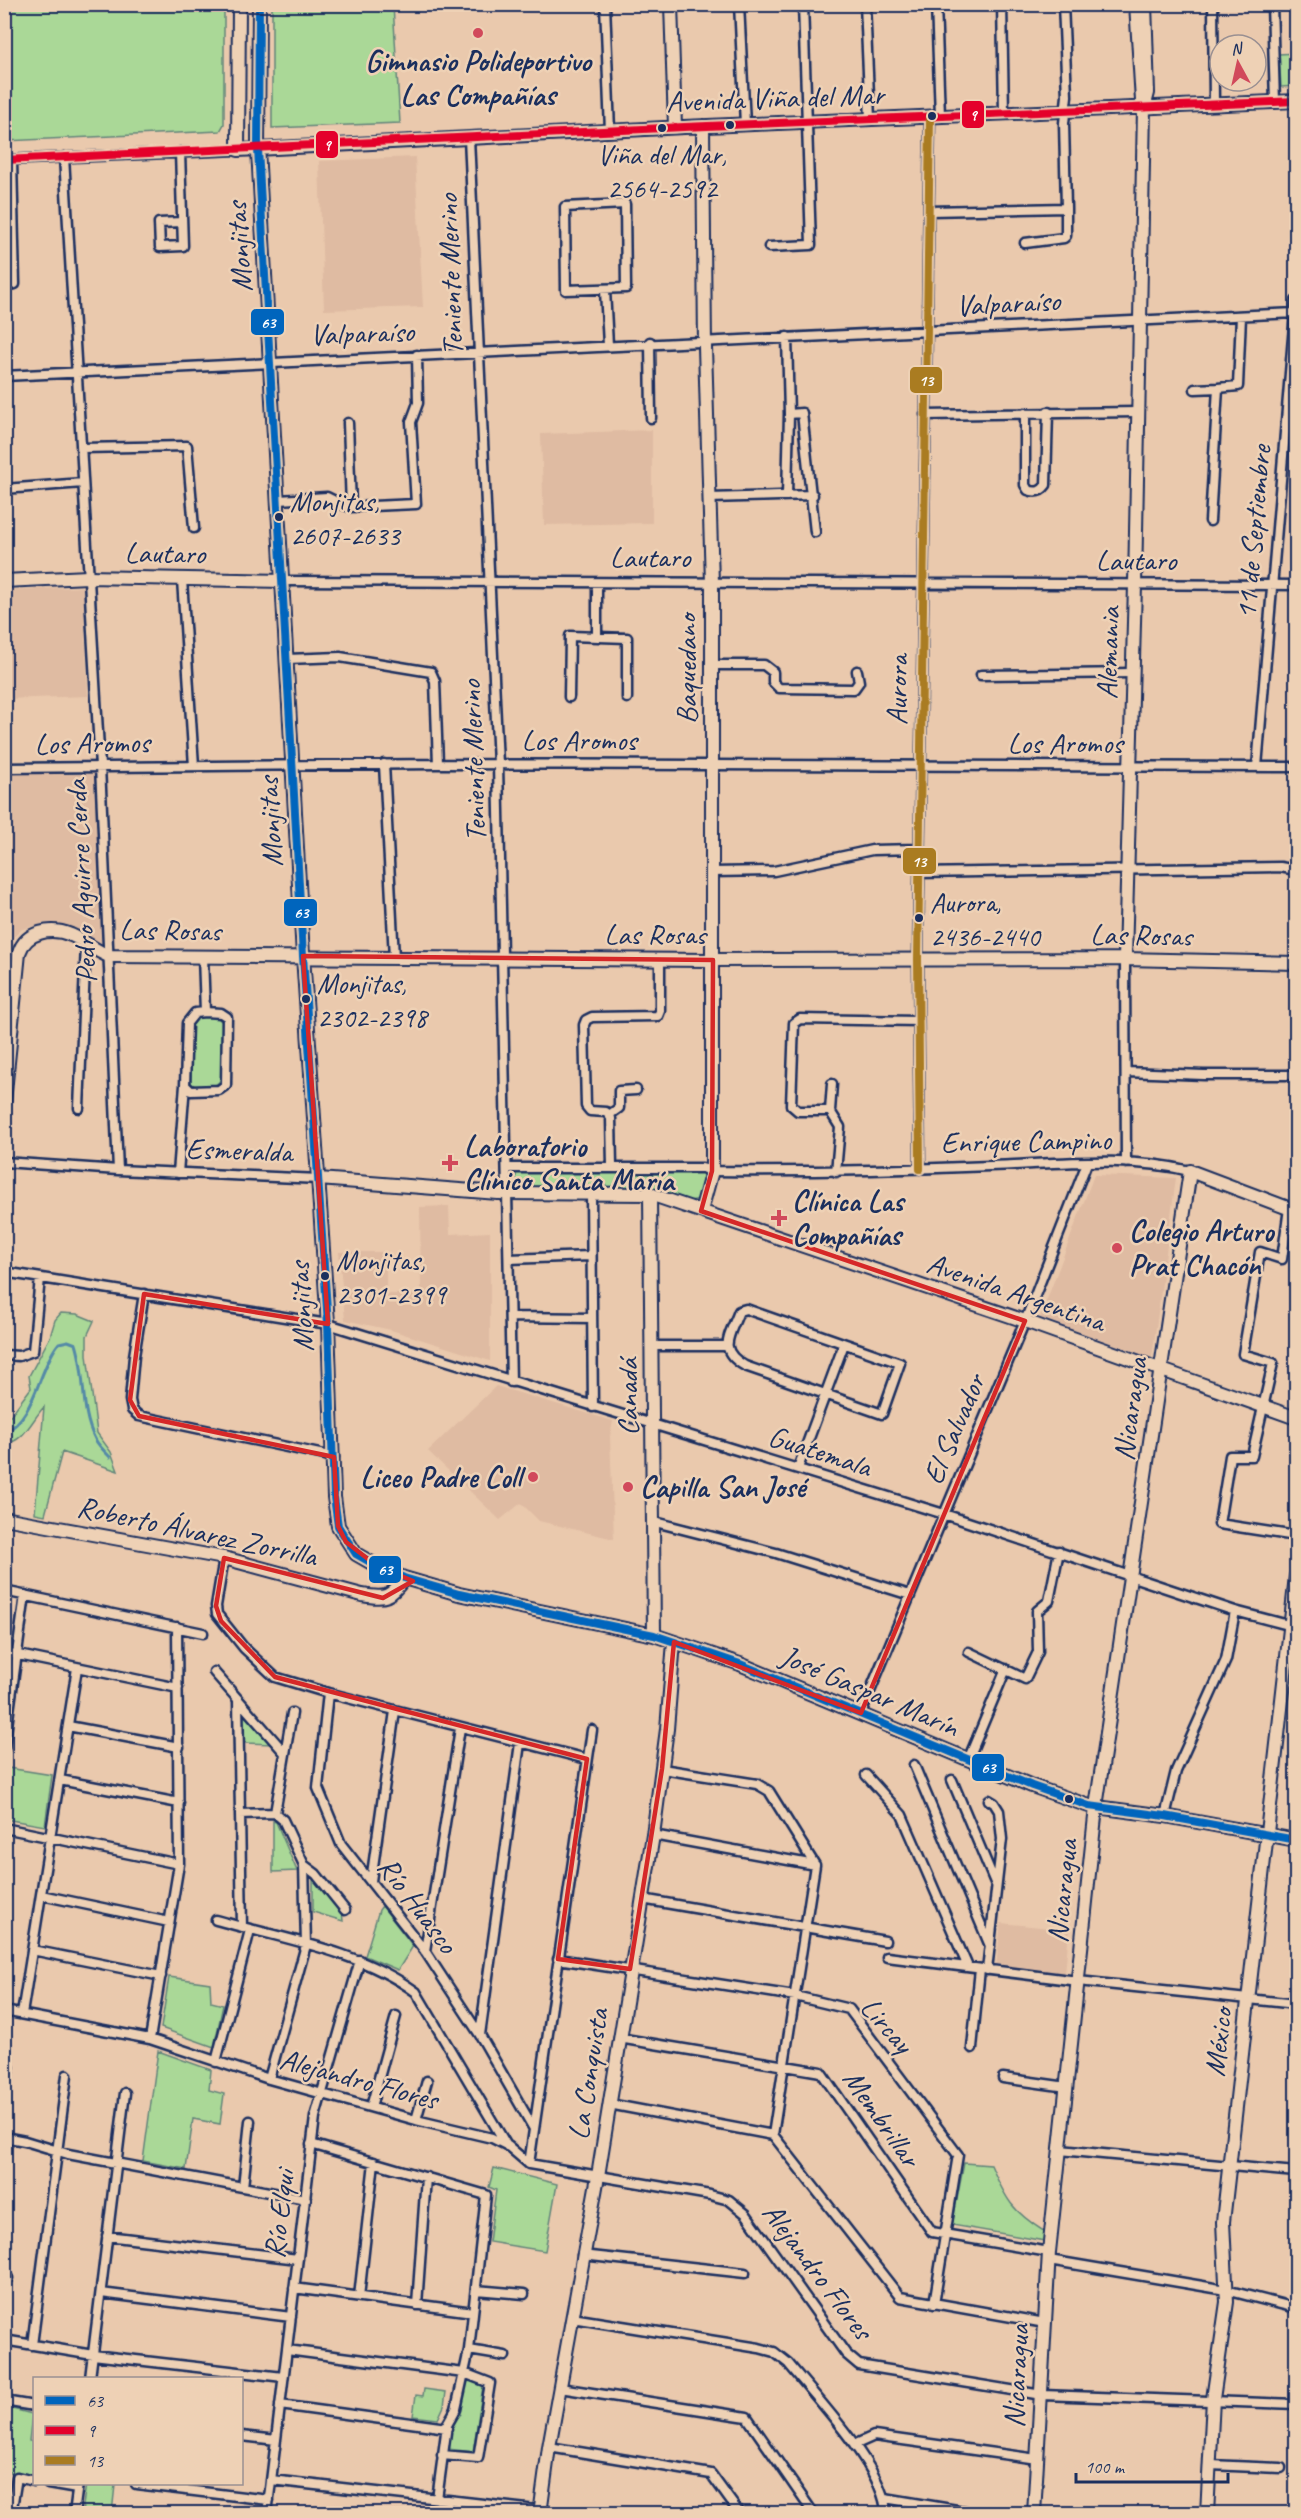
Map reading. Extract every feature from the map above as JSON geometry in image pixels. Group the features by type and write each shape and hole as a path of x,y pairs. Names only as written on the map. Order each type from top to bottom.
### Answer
{"street":[{"path":"238,150 239,4"},
{"name":"Monjitas","path":"259,4 258,149 272,361 303,956 328,1324 334,1497 338,1526 346,1542 356,1554 404,1578 459,1594"},
{"path":"605,4 610,131"},
{"path":"671,4 675,127"},
{"path":"739,4 745,124"},
{"path":"769,247 811,245 803,4"},
{"path":"865,4 870,119"},
{"name":"Aurora","path":"920,1169 918,959 920,766 926,331 929,211 935,116 936,4"},
{"path":"1002,4 1004,113"},
{"path":"1025,243 1066,236 1064,123 1067,96 1064,4"},
{"name":"Alemania","path":"1126,1163 1125,959 1144,108 1140,87 1136,4"},
{"name":"Alemania","path":"1144,108 1148,93 1145,4"},
{"path":"1213,4 1214,104"},
{"path":"1272,4 1275,102"},
{"name":"Avenida Viña del Mar","path":"8,160 675,127 1296,101"},
{"name":"Baquedano","path":"701,1211 712,1171 713,960 712,583 708,498 703,126"},
{"name":"Teniente Merino","path":"469,138 477,352 498,764 504,958 511,1382"},
{"path":"180,152 182,222"},
{"name":"Pedro Aguirre Cerda","path":"64,157 100,766 118,1170"},
{"path":"4,286 15,284 8,160"},
{"path":"625,204 626,288 605,290 566,290 564,207 625,204"},
{"path":"929,211 1066,208"},
{"path":"605,290 608,345"},
{"name":"11 de Septiembre","path":"1257,767 1296,301"},
{"name":"Valparaíso","path":"4,376 650,342 1296,313"},
{"path":"1195,389 1238,386 1241,316"},
{"path":"787,337 789,414 787,496"},
{"path":"650,342 651,417"},
{"path":"279,500 327,497 351,507 416,504 411,422 418,403 417,355"},
{"path":"1210,521 1218,388"},
{"path":"1025,412 1025,485 1028,490 1035,493 1043,490 1046,485 1048,412"},
{"path":"925,415 1137,412"},
{"path":"789,414 802,413 813,495 815,532"},
{"path":"348,423 351,507"},
{"path":"82,448 188,446 194,528"},
{"path":"4,489 83,483"},
{"path":"708,498 813,495"},
{"name":"Lautaro","path":"4,581 88,577 489,583 1296,585"},
{"path":"182,579 194,766"},
{"path":"597,583 597,636"},
{"path":"569,697 570,636 597,636 627,638 627,698"},
{"path":"287,659 334,656 430,672 435,678 438,764"},
{"path":"711,665 764,665 773,672 773,682 779,688 854,689 859,682 857,671"},
{"path":"981,675 1132,673"},
{"path":"384,764 394,958"},
{"name":"Los Aromos","path":"4,768 384,764 1296,767"},
{"path":"712,872 774,870 872,850 919,849"},
{"path":"919,873 1280,867 1296,870"},
{"name":"Las Rosas","path":"9,1013 19,953 23,943 29,937 39,933 61,932 109,956 660,960 1125,959 1296,963"},
{"path":"79,1108 86,944"},
{"path":"204,956 205,1012"},
{"path":"609,1115 606,1112 590,1111 586,1106 584,1022 592,1017 658,1016 660,1011 660,960"},
{"path":"5,1105 9,1013"},
{"path":"178,1173 187,1023 195,1013 221,1013 227,1017 226,1085 219,1090 191,1091 185,1084"},
{"path":"830,1111 798,1111 791,1104 794,1023 800,1019 918,1021"},
{"path":"1126,1072 1204,1075 1296,1074"},
{"path":"832,1084 830,1111 840,1126 836,1172"},
{"path":"609,1115 619,1108 619,1091 636,1090"},
{"path":"609,1115 612,1166"},
{"name":"Esmeralda","path":"4,1162 508,1192 650,1194"},
{"name":"El Salvador","path":"861,1713 1025,1321 1088,1163"},
{"name":"Enrique Campino","path":"508,1168 612,1166 702,1168 712,1171 836,1172 1126,1163 1171,1166 1190,1171 1292,1210"},
{"name":"Nicaragua","path":"1034,2514 1049,2256 1096,1807 1190,1171"},
{"path":"591,1194 593,1407"},
{"name":"Avenida Argentina","path":"650,1194 1025,1321 1296,1419"},
{"name":"Canadá","path":"650,1194 655,1521 654,1635"},
{"path":"1292,1210 1282,1259 1260,1252 1243,1354 1273,1363 1252,1456 1230,1456 1219,1524 1296,1536"},
{"path":"509,1259 590,1256"},
{"name":"Guatemala","path":"4,1272 328,1324 511,1382 798,1468 1059,1551 1235,1611 1294,1627"},
{"path":"4,1355 19,1356 33,1351 40,1278"},
{"path":"144,1294 130,1400 132,1410 139,1416 334,1456"},
{"path":"746,1309 900,1363 882,1414 745,1366 728,1354 726,1346 739,1311 746,1309"},
{"path":"510,1317 592,1318"},
{"path":"798,1468 844,1344"},
{"path":"652,1346 726,1346"},
{"name":"Roberto Álvarez Zorrilla","path":"4,1518 224,1558 362,1595 383,1598 396,1590 404,1578"},
{"path":"655,1521 776,1553 910,1594"},
{"path":"969,1652 1025,1679 1038,1652 1037,1611 1049,1601 1059,1551"},
{"path":"224,1558 216,1606 221,1621 262,1667 275,1677 459,1728 587,1759"},
{"name":"México","path":"1208,2514 1213,2399 1227,2302 1223,2222 1267,1834 1294,1627 1296,1576"},
{"path":"4,1591 203,1633"},
{"name":"José Gaspar Marín","path":"459,1594 654,1635 740,1665 861,1713 1032,1786 1096,1807 1164,1816 1296,1840"},
{"path":"4,1748 25,1595"},
{"path":"1164,1816 1176,1771 1226,1660 1235,1611"},
{"path":"150,2039 178,1864 177,1627"},
{"name":"La Conquista","path":"541,2511 549,2447 598,2176 653,1835 663,1769 674,1642"},
{"path":"4,1652 178,1688"},
{"path":"22,2014 77,1668"},
{"path":"968,1760 1006,1669"},
{"path":"214,1672 285,1753"},
{"name":"Río Huasco","path":"328,1693 318,1788 341,1844 425,1951 480,2035 534,2129"},
{"path":"216,2062 246,1928 240,1814 238,1700"},
{"path":"371,1881 395,1711"},
{"path":"275,1813 292,1713"},
{"path":"68,1726 178,1748"},
{"path":"425,1951 459,1728"},
{"path":"529,2164 592,1730"},
{"path":"480,2035 520,1743"},
{"name":"José Gaspar Marín","path":"914,1765 990,1946"},
{"path":"663,1769 757,1784 769,1791 815,1864 773,2135"},
{"path":"866,1775 902,1815 968,1967"},
{"path":"60,1780 178,1803"},
{"name":"José Gaspar Marín","path":"952,1780 996,1887"},
{"name":"José Gaspar Marín","path":"972,2048 984,1969 990,1946 1002,1839 999,1810 989,1800"},
{"path":"240,1814 275,1813 283,1820 304,1865 306,1945 269,2079"},
{"path":"4,1828 178,1864"},
{"path":"653,1835 815,1864"},
{"path":"304,1865 316,1874 345,1910"},
{"path":"42,1895 169,1922"},
{"path":"642,1899 885,1941"},
{"path":"216,1920 360,1960 395,1976 416,1992 508,2146"},
{"path":"33,1950 161,1976"},
{"path":"888,1957 1078,1981 1296,2004"},
{"name":"Lircay","path":"558,1959 795,1996 849,2009 957,2155 934,2304"},
{"name":"Río Elqui","path":"267,2514 311,2144 322,2093 360,1960"},
{"name":"Alejandro Flores","path":"4,2010 150,2039 269,2079 416,2120 492,2138 508,2146 529,2164 711,2195 736,2204 746,2214 846,2354 859,2365 1042,2395 1213,2399 1296,2404"},
{"path":"371,2107 396,2016"},
{"name":"Membrillar","path":"619,2038 821,2072 932,2232 1226,2290 1296,2308"},
{"path":"4,2087 9,2067"},
{"path":"32,2345 67,2075"},
{"path":"1003,2078 1067,2087"},
{"path":"416,2120 427,2081"},
{"path":"90,2377 125,2093"},
{"path":"609,2104 773,2135 900,2296 1045,2323"},
{"path":"243,2187 250,2121"},
{"path":"4,2137 58,2152 116,2164 306,2199"},
{"path":"311,2144 486,2195 469,2350 456,2409 447,2428 437,2499"},
{"path":"1060,2150 1296,2172"},
{"path":"359,2297 374,2162"},
{"path":"417,2304 426,2177"},
{"path":"107,2236 298,2259"},
{"path":"582,2255 745,2272"},
{"path":"294,2288 473,2312"},
{"path":"476,2290 524,2294"},
{"path":"101,2293 291,2317"},
{"path":"572,2318 774,2352 788,2363 854,2445 879,2482 885,2498 886,2514"},
{"path":"4,2340 93,2355 284,2377"},
{"path":"287,2350 464,2373 490,2383 478,2458 442,2455"},
{"path":"469,2350 505,2356"},
{"path":"560,2388 747,2416 814,2514"},
{"path":"4,2401 33,2406"},
{"path":"280,2404 447,2428"},
{"path":"243,2436 276,2440"},
{"path":"854,2445 874,2436 1037,2459"},
{"path":"549,2447 711,2474 740,2514"},
{"path":"1210,2465 1281,2468"},
{"path":"11,2514 16,2477 33,2481"},
{"path":"271,2480 572,2514"},
{"path":"144,2485 269,2500"},
{"path":"74,2514 77,2486"},
{"path":"885,2498 981,2514"}],"highlighted area":[{"path":"303,956 713,960 712,1171 701,1211 1025,1321 861,1713 674,1642 662,1769 630,1969 558,1959 587,1759 275,1677 221,1621 216,1606 224,1558 383,1598 413,1581 377,1566 346,1542 338,1526 334,1457 139,1416 130,1400 144,1294 328,1324"}],"shaded area":[{"path":"415,157 423,307 324,310 319,161"},
{"path":"652,430 652,523 544,525 541,434"},
{"path":"83,587 88,696 5,699 5,590"},
{"path":"5,774 97,774 101,943 72,928 45,923 22,929 10,940 13,884 8,874 5,874"},
{"name":"Colegio Arturo Prat Chacón","path":"1094,1175 1176,1178 1152,1358 1040,1318"},
{"path":"449,1206 450,1234 490,1232 490,1361 391,1330 345,1320 339,1252 386,1252 386,1294 421,1294 420,1207"},
{"name":"Liceo Padre Coll","path":"496,1386 613,1421 610,1436 614,1539 539,1521 521,1503 500,1520 428,1451"},
{"path":"1001,1923 1069,1930 1065,1974 996,1966"}],"green space":[{"path":"4,5 224,5 224,124 220,131 5,141"},
{"path":"272,5 393,5 400,123 272,128"},
{"path":"1296,53 1296,86 1281,87 1279,54"},
{"path":"198,1016 216,1016 223,1023 223,1074 218,1083 210,1088 200,1088 191,1083 191,1026"},
{"path":"519,1169 528,1172 703,1171 702,1194 700,1199 689,1201 644,1188 521,1189 516,1184 516,1172 519,1172"},
{"path":"61,1313 77,1314 94,1321 87,1336 87,1355 97,1433 111,1452 118,1471 62,1452 45,1515 35,1513 44,1407 22,1435 5,1443 5,1415 10,1416 31,1388 29,1376 50,1337 55,1320"},
{"path":"243,1714 271,1744 246,1743 243,1740"},
{"path":"8,1768 52,1775 45,1826 5,1819"},
{"path":"273,1821 276,1822 297,1871 273,1872"},
{"path":"313,1876 342,1911 343,1921 313,1912"},
{"path":"382,1906 413,1946 398,1970 365,1956"},
{"path":"169,1977 210,1983 211,2002 223,2005 214,2047 161,2028"},
{"path":"158,2051 211,2070 209,2090 224,2094 220,2124 193,2119 186,2169 143,2161"},
{"path":"964,2163 991,2165 1011,2204 1025,2218 1045,2232 1045,2241 952,2225"},
{"path":"494,2168 557,2184 545,2251 489,2242 496,2190 489,2187"},
{"path":"467,2379 483,2386 473,2452 448,2449 450,2426 461,2414"},
{"path":"424,2389 446,2392 444,2406 438,2419 413,2416 416,2395 423,2396"},
{"path":"5,2407 32,2414 29,2441 33,2442 33,2476 5,2471"},
{"path":"86,2485 115,2485 112,2513 82,2513"}],"waterway":[{"path":"4,1433 15,1426 23,1416 59,1343 68,1341 76,1344 90,1428 96,1441 110,1457"}],"transit line":[{"name":"63","path":"259,4 258,149 303,956 328,1324 334,1497 338,1526 356,1554 404,1578 459,1594 654,1635 740,1664 1032,1786 1089,1806 1165,1816 1296,1840"},
{"name":"9","path":"4,160 684,127 1296,101"},
{"name":"13","path":"920,1169 918,959 930,117"}],"place":[{"name":"Gimnasio Polideportivo Las Compañías","path":"478,33"},
{"name":"Viña del Mar, 2564-2592","path":"662,128"},
{"name":"Monjitas, 2607-2633","path":"279,517"},
{"name":"Aurora, 2436-2440","path":"919,918"},
{"name":"Monjitas, 2302-2398","path":"306,999"},
{"name":"Laboratorio Clínico Santa María","path":"450,1163"},
{"name":"Clínica Las Compañías","path":"779,1218"},
{"name":"Colegio Arturo Prat Chacón","path":"1117,1248"},
{"name":"Monjitas, 2301-2399","path":"325,1276"},
{"name":"Liceo Padre Coll","path":"533,1477"},
{"name":"Capilla San José","path":"628,1487"}]}
